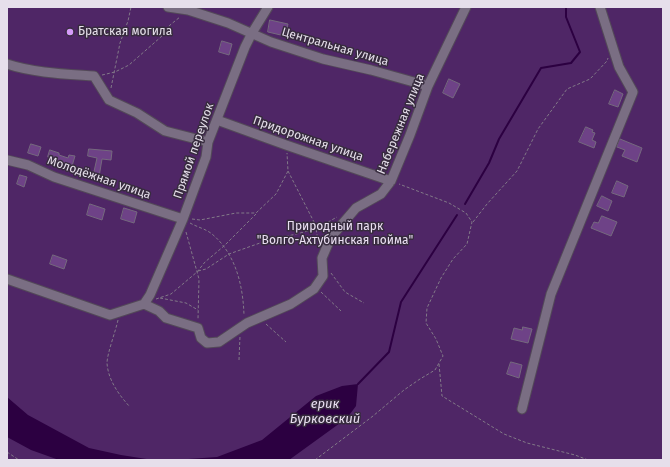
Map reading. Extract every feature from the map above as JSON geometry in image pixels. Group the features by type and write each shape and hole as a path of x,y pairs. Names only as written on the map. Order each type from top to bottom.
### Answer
{"street":[{"name":"Центральная улица","path":"168,7 188,10 228,22 271,42 323,59 371,70 428,86"},
{"name":"Прямой переулок","path":"144,304 150,295 183,219 206,157 208,142 245,47 268,7"},
{"name":"Набережная улица","path":"320,280 323,276 322,258 331,236 356,208 381,194 391,181 428,86 466,7"},
{"path":"522,409 551,294 632,92 619,67 600,7"},
{"path":"7,64 56,73 94,76 109,100 137,113 165,131 208,142"},
{"name":"Придорожная улица","path":"217,120 391,181"},
{"name":"Молодёжная улица","path":"7,160 28,165 54,177 183,219"},
{"path":"7,279 110,315 144,304 159,311 166,318 198,328 201,338 207,343 219,342 247,323 290,304 314,289 320,280"}],"path":[{"path":"109,100 120,43 128,21 130,7"},
{"path":"94,76 114,72 129,65 162,36 170,25 188,10"},
{"path":"315,460 414,383 435,370 443,356 436,339 426,323 427,308 441,278 453,259 467,244 472,222 517,171 538,130 567,89 590,79 607,61 611,45"},
{"path":"144,304 171,294 197,272 205,262 224,246 276,194 288,171 286,145"},
{"path":"391,181 466,212 472,222"},
{"path":"183,219 200,220 236,213 256,213"},
{"path":"197,272 206,269 228,254 260,243 316,229 342,215"},
{"path":"183,219 211,233 224,246 236,267 243,299 244,318 241,328 239,360"},
{"path":"186,232 199,280 198,328"},
{"path":"320,280 320,291 341,311"},
{"path":"160,298 186,303 199,311"},
{"path":"120,315 107,363 112,383 119,396 130,407"},
{"path":"259,319 286,342"},
{"path":"439,363 442,396 504,434 527,443 575,455 588,460"},
{"path":"7,452 19,460"}],"green space":[{"name":"Природный парк \"Волго-Ахтубинская пойма\"","path":"7,7 663,7 663,460 7,460"}],"water":[{"name":"ерик Бурковский","path":"358,384 356,406 347,418 289,460 174,460 217,457 262,440 316,396 342,386"},
{"path":"7,397 28,415 89,448 153,460 59,460 31,450 7,437"}],"building":[{"path":"270,20 288,24 285,36 268,32"},
{"path":"222,41 232,44 229,55 219,52"},
{"path":"449,79 460,84 453,98 443,93"},
{"path":"615,90 623,94 618,107 609,104"},
{"path":"586,127 593,130 592,132 595,133 592,140 596,142 594,148 579,142"},
{"path":"620,139 642,148 637,162 622,156 625,150 617,147"},
{"path":"31,144 41,147 38,156 28,153"},
{"path":"89,149 112,151 111,160 102,159 99,177 93,176 97,158 88,156"},
{"path":"50,150 68,158 69,155 75,156 72,166 50,161 51,158 48,157"},
{"path":"20,175 27,177 24,187 17,184"},
{"path":"617,181 628,186 624,197 612,193"},
{"path":"602,196 612,201 608,211 597,206"},
{"path":"90,204 105,209 102,220 87,215"},
{"path":"124,208 137,212 134,223 121,219"},
{"path":"602,216 617,222 611,236 591,228 594,222 598,223"},
{"path":"53,255 67,260 64,269 50,264"},
{"path":"523,327 532,329 528,343 511,339 514,328 522,330"},
{"path":"511,362 522,365 519,378 507,374"}],"waterway":[{"path":"465,204 489,163 499,139 541,68 571,63 580,52 566,17 566,7"},
{"path":"358,384 389,352 401,302 457,215"}],"place":[{"name":"Братская могила","path":"70,32"}]}
